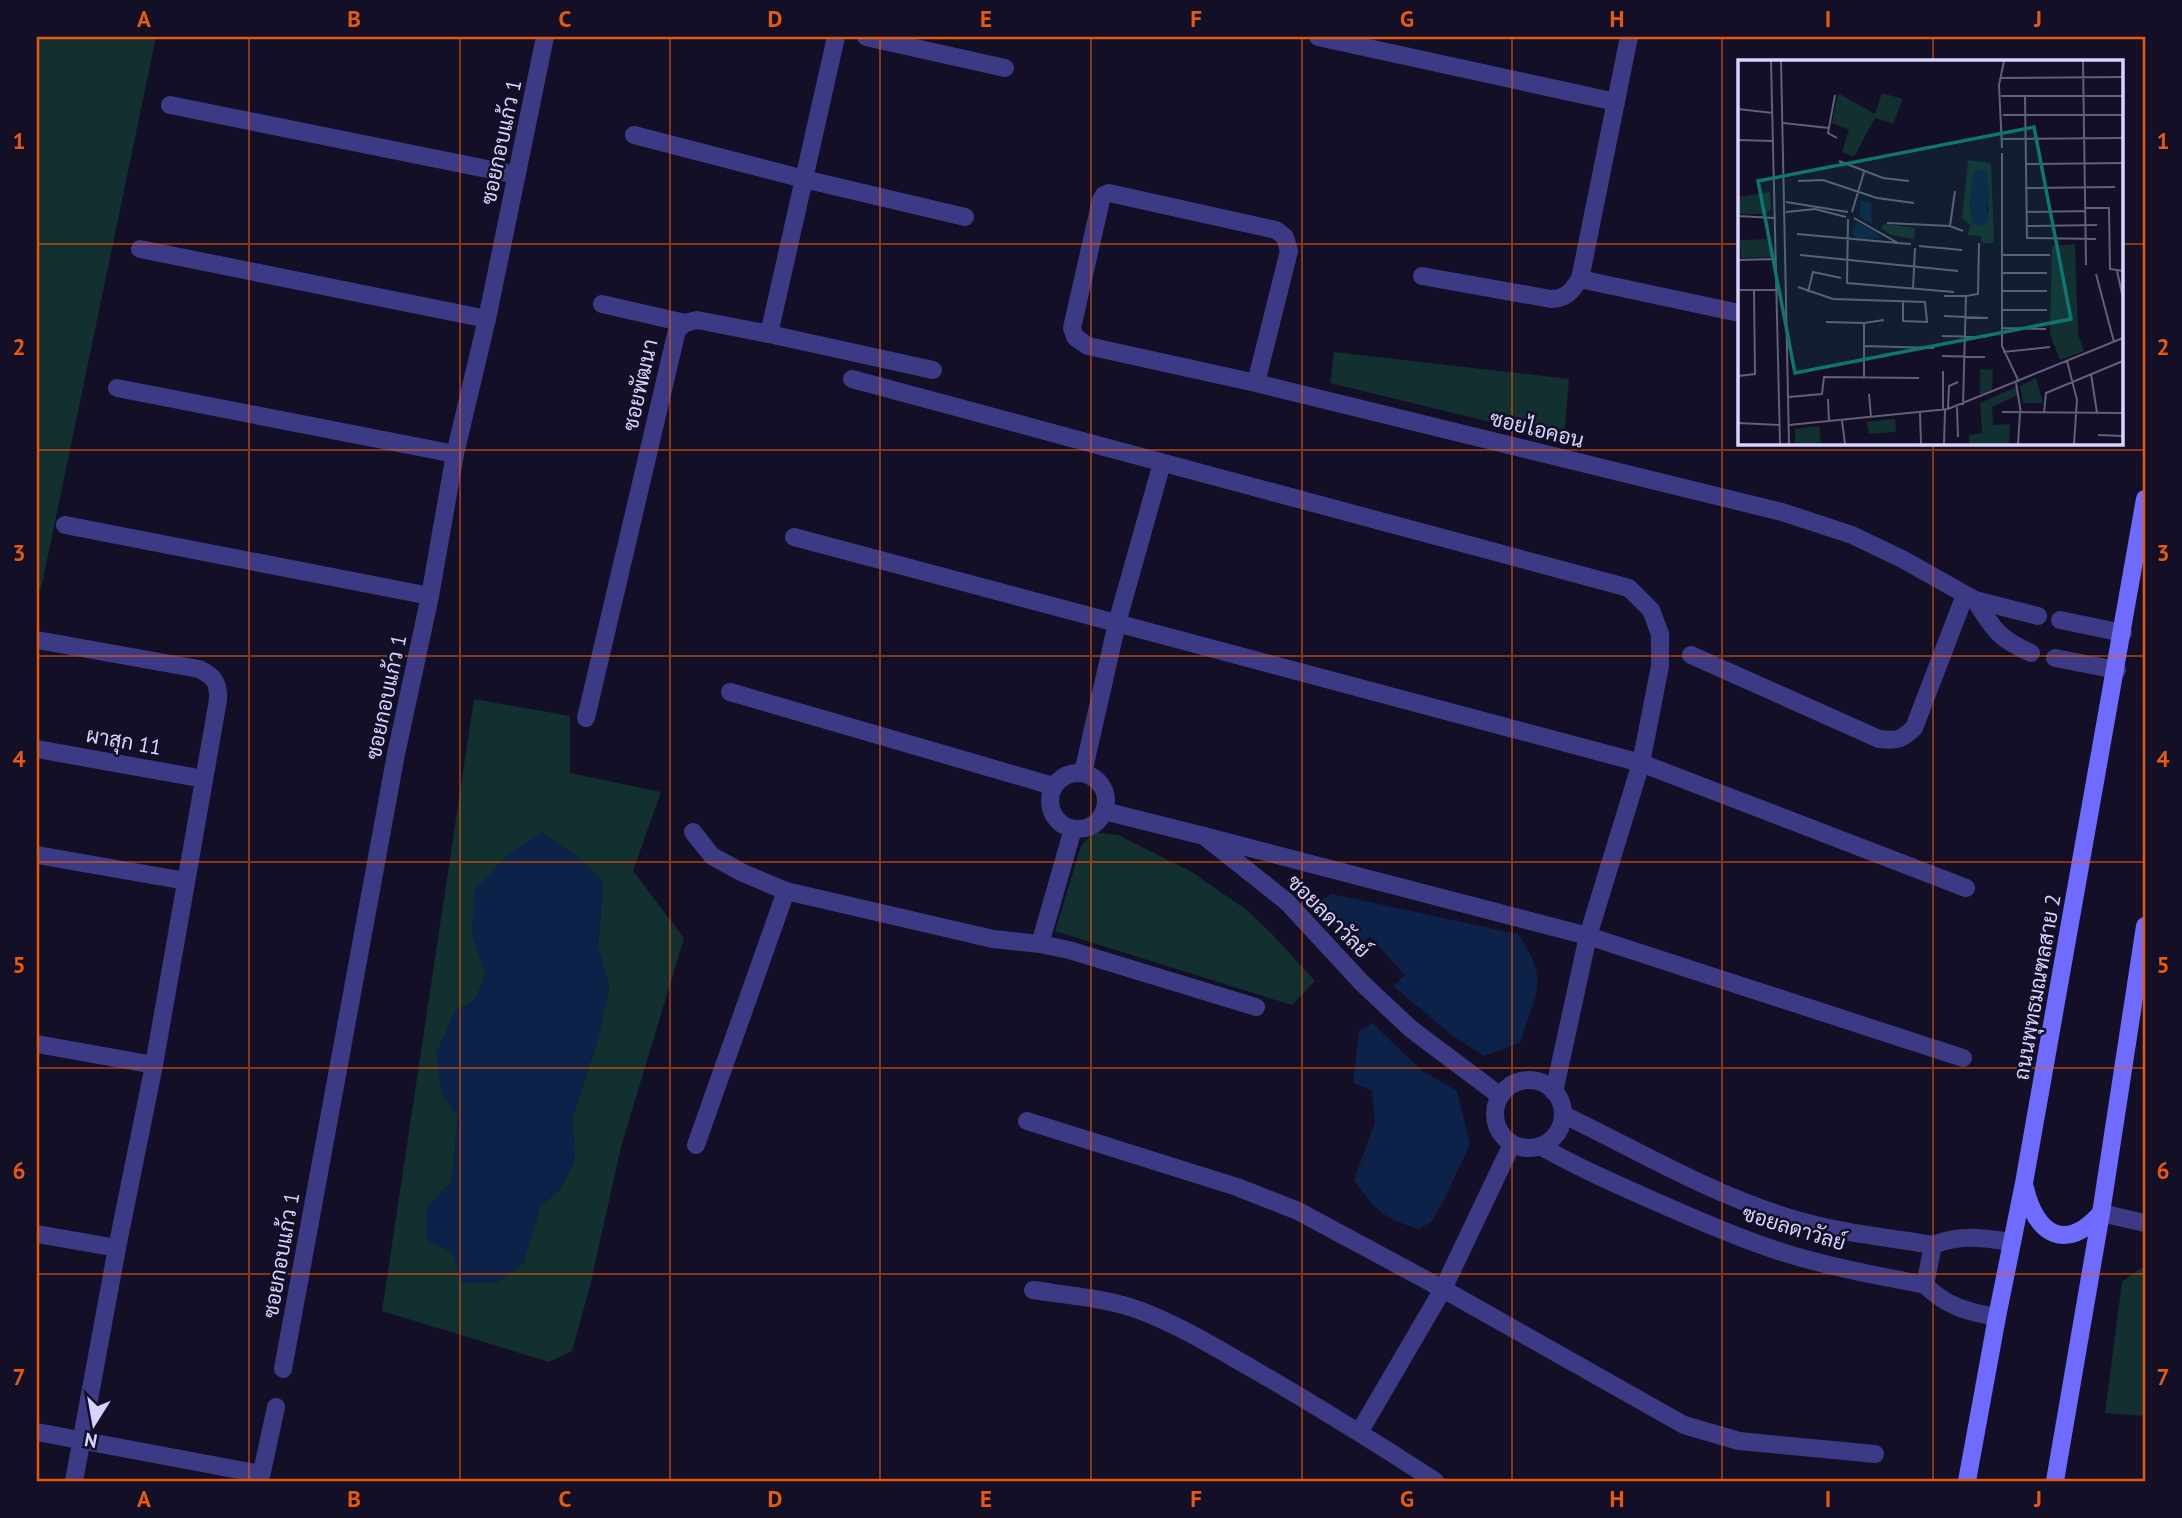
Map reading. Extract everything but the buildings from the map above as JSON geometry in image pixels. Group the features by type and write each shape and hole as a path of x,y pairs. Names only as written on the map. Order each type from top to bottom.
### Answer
{"main road":[{"name":"ถนนพุทธมณฑลสาย 2","path":"1968,1481 2024,1183 2145,499"},
{"path":"2055,1481 2101,1213 2145,926"},
{"path":"2024,1183 2034,1215 2042,1227 2053,1233 2078,1233 2101,1213"}],"street":[{"name":"ซอยกอบแก้ว 1","path":"283,1369 396,754 430,596 455,454 488,319 545,37"},
{"path":"769,334 836,37"},
{"path":"866,37 1005,68"},
{"path":"1318,37 1616,102"},
{"path":"1422,276 1551,299 1564,298 1572,291 1580,279 1629,37"},
{"path":"170,105 517,175"},
{"path":"634,135 965,217"},
{"name":"ซอยไอคอน","path":"1256,383 1289,251 1285,237 1276,230 1109,193 1104,195 1072,328 1075,337 1088,346 1256,383 1782,512 1852,536 1904,560 1970,598 2038,616"},
{"path":"140,248 488,319"},
{"path":"1580,279 1738,313"},
{"path":"602,304 685,323"},
{"name":"ซอยพัฒนา","path":"586,719 677,330 685,323 697,320 933,370"},
{"path":"852,379 1629,588 1651,610 1660,634 1660,666 1641,763 1588,936 1554,1092"},
{"path":"117,388 455,454"},
{"path":"1083,773 1117,623 1162,463"},
{"path":"65,525 430,596"},
{"path":"794,537 1641,763 1966,888"},
{"path":"1691,655 1879,739 1895,741 1914,728 1970,598"},
{"name":"ซอยไอคอน","path":"1970,598 1995,632 2013,645 2031,653"},
{"path":"2060,620 2123,633"},
{"path":"37,640 199,669 211,675 219,687 154,1065 74,1481"},
{"path":"2055,658 2116,670"},
{"path":"730,692 1053,786"},
{"name":"ผาสุก 11","path":"37,749 204,779"},
{"path":"1083,773 1092,776 1105,792 1104,811 1096,823 1087,827 1073,829 1064,825 1050,807 1053,786 1070,774 1083,773"},
{"name":"ซอยลดาวัลย์","path":"1104,811 1204,836 1287,902 1362,983 1410,1029 1499,1095"},
{"path":"1040,944 1073,829"},
{"path":"693,832 712,856 743,873 786,891 993,939 1069,950 1255,1007"},
{"path":"1204,836 1588,936 1963,1058"},
{"path":"37,855 186,881"},
{"path":"696,1145 786,891"},
{"path":"37,1044 154,1065"},
{"path":"1360,1431 1443,1289 1512,1144 1502,1135 1495,1122 1494,1108 1499,1095 1508,1085 1520,1080 1534,1079 1556,1092 1563,1102 1564,1115 1560,1128 1552,1139 1540,1146"},
{"name":"ซอยลดาวัลย์","path":"1564,1115 1736,1199 1827,1229 1933,1245 1949,1238 1964,1237 2012,1242"},
{"path":"1027,1121 1237,1187 1298,1211 1684,1425 1739,1441 1875,1454"},
{"name":"ซอยลดาวัลย์","path":"1512,1144 1526,1148 1540,1146 1576,1167 1766,1247 1819,1262 1925,1285 1937,1297 1952,1305 1968,1312 1997,1317"},
{"path":"2101,1213 2145,1223"},
{"path":"37,1234 117,1248"},
{"path":"1925,1285 1933,1245"},
{"path":"1033,1290 1097,1298 1135,1309 1222,1352 1360,1431 1436,1481"},
{"path":"37,1432 260,1478 276,1407"}],"green space":[{"path":"37,37 156,37 41,589 37,589"},
{"path":"1334,352 1569,379 1564,440 1330,383"},
{"path":"474,699 570,716 570,773 661,792 633,871 684,938 621,1147 590,1286 572,1351 549,1362 382,1311","holes":["603,883 598,947 609,988 598,1038 572,1118 575,1159 561,1188 540,1207 523,1264 426,1209 452,1181 458,1116 441,1093 455,1011 475,1000 486,975 472,934"]},
{"path":"1093,832 1118,835 1192,872 1248,911 1315,981 1292,1005 1055,931 1081,846"},
{"path":"2145,1265 2145,1416 2105,1413 2122,1282"}],"water":[{"path":"542,832 580,858 603,882 598,947 609,987 598,1038 572,1118 575,1159 561,1188 540,1207 523,1264 498,1282 461,1283 453,1253 426,1240 426,1209 452,1181 458,1117 441,1093 436,1053 455,1011 475,999 486,976 472,934 474,891 506,856"},
{"path":"1332,894 1518,934 1528,950 1537,976 1535,999 1520,1043 1484,1056 1453,1036 1393,986 1405,975 1370,937 1355,946 1334,926 1321,900"},
{"path":"1372,1023 1421,1070 1457,1091 1470,1144 1431,1222 1419,1229 1381,1212 1354,1180 1375,1122 1372,1090 1353,1083 1359,1031"}]}
